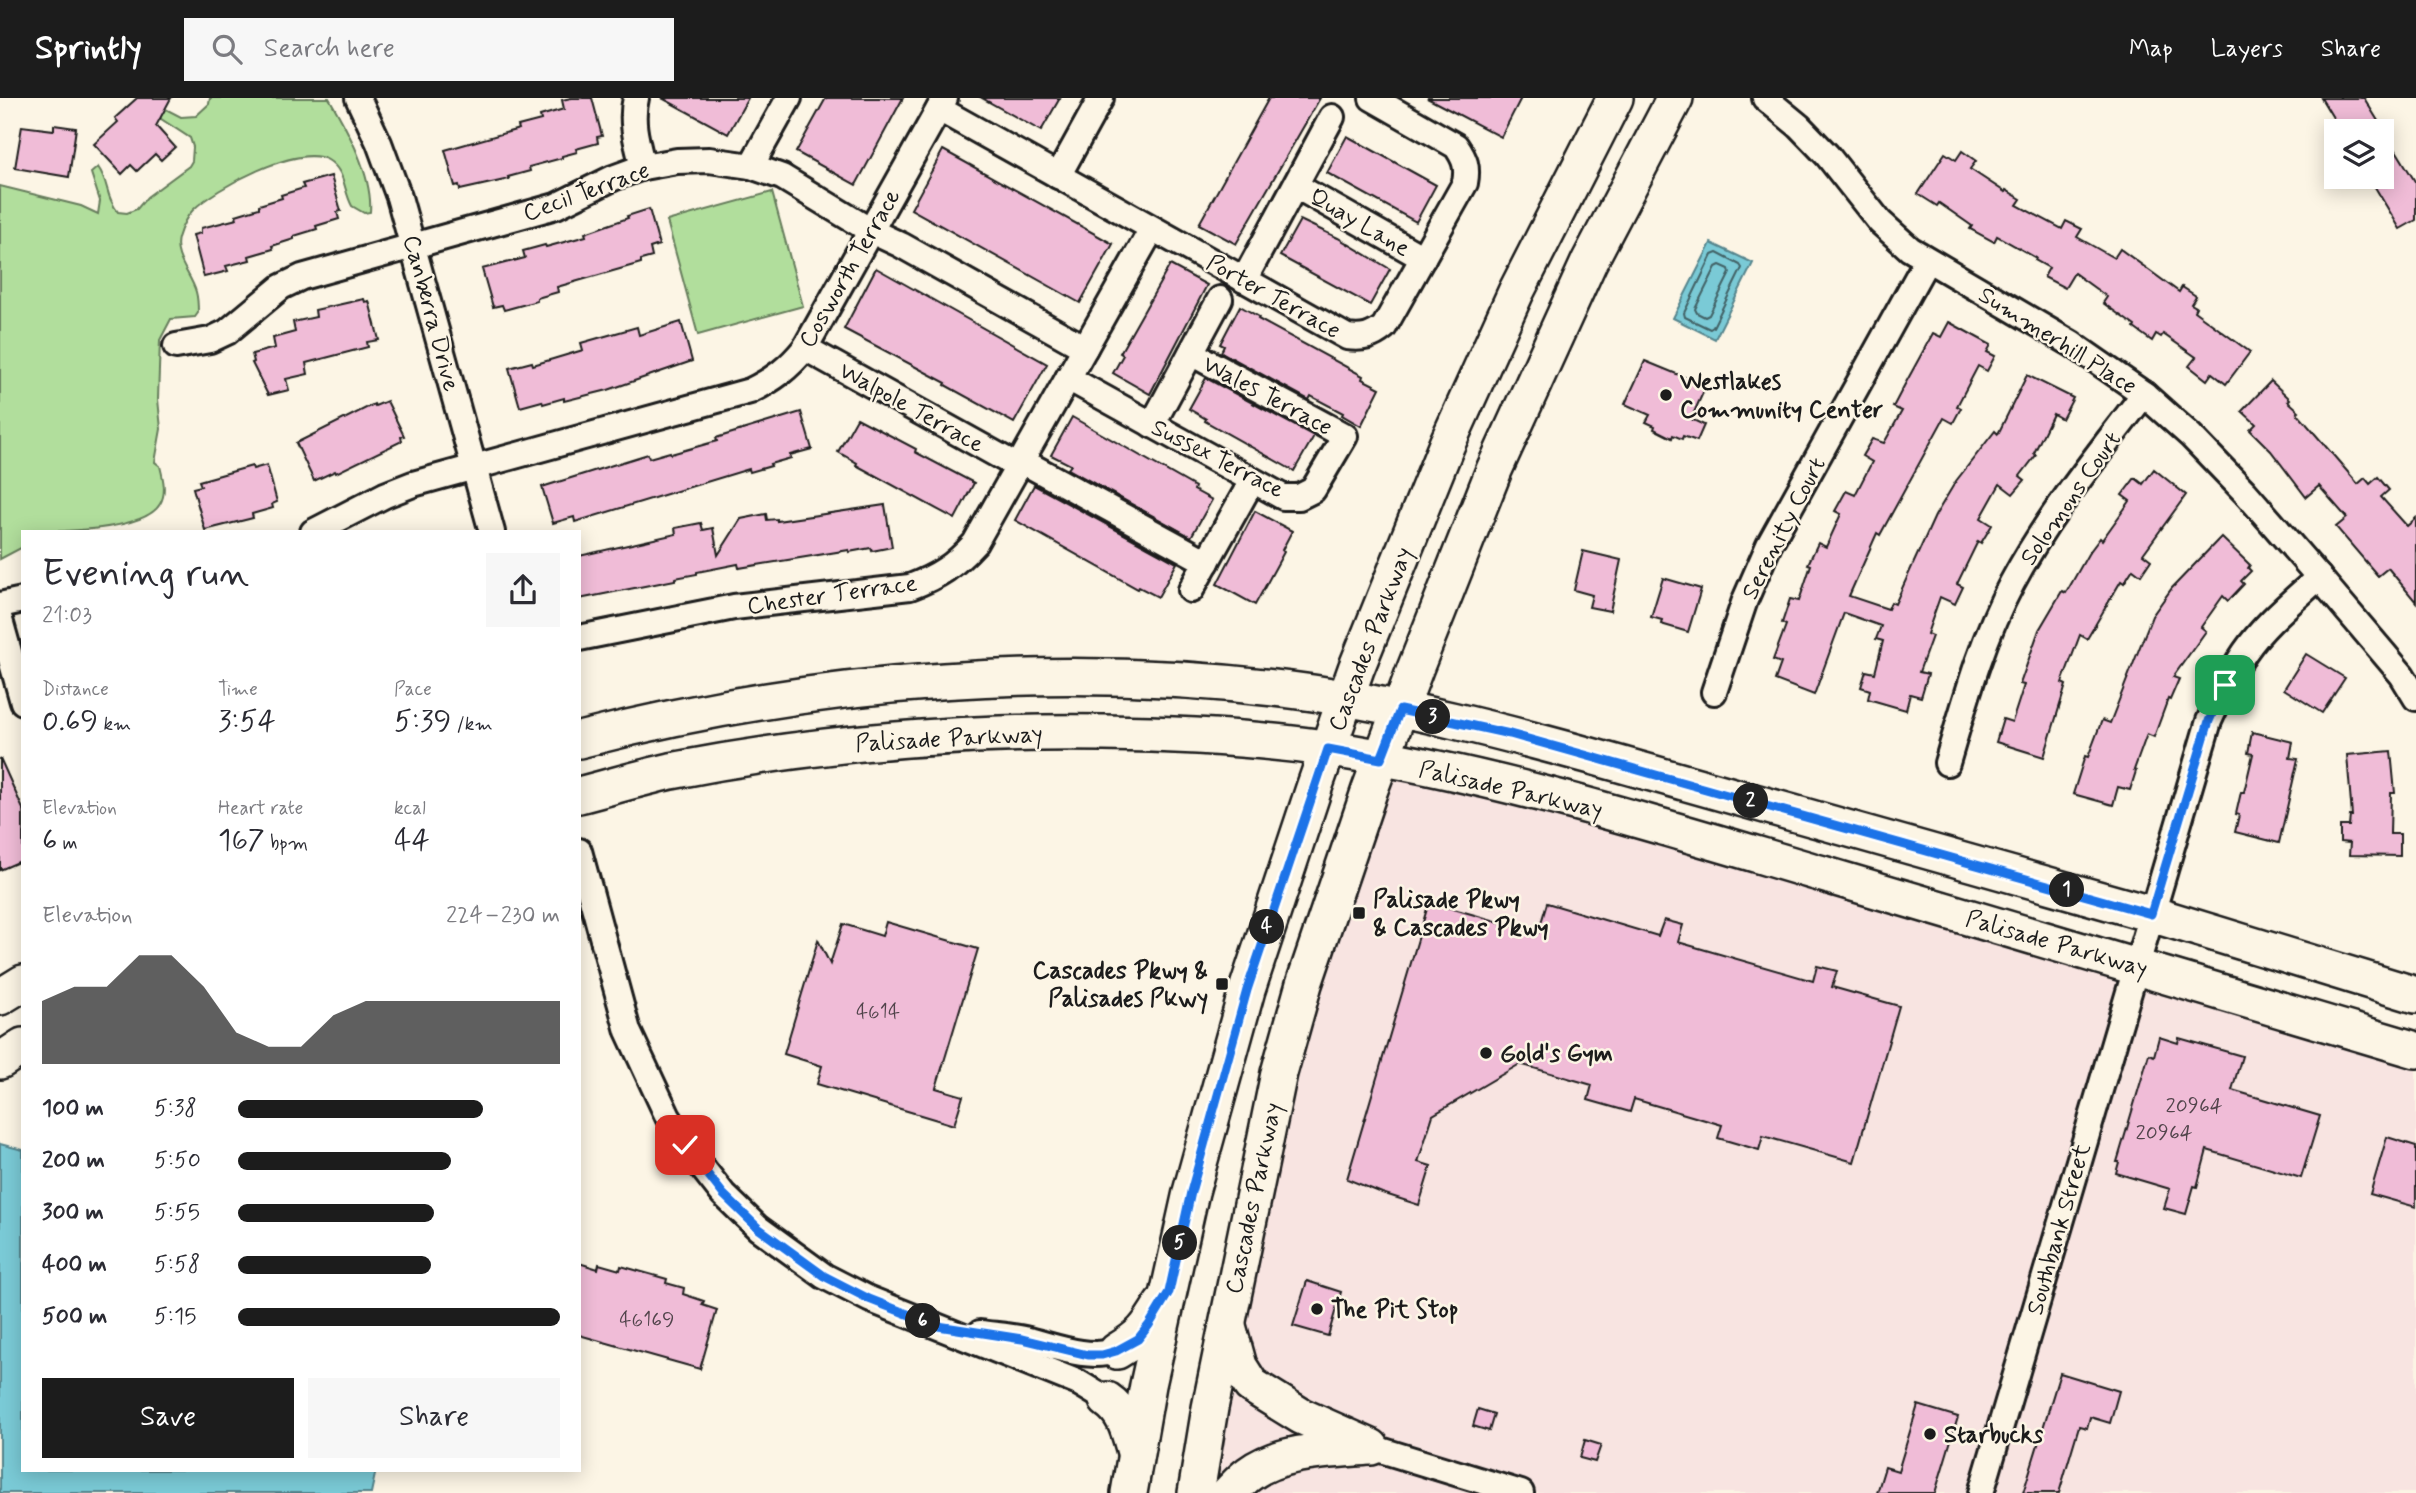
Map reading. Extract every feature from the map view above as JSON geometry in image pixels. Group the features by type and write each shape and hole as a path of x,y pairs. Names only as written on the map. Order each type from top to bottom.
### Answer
{"main road":[{"name":"Cascades Parkway","path":"1129,1493 1147,1385 1191,1192 1247,990 1328,749 1392,577 1458,421 1516,292 1615,98"},
{"name":"Cascades Parkway","path":"1196,1493 1210,1408 1279,1073 1304,984 1381,759 1494,470 1589,262 1675,98"},
{"name":"Palisade Parkway","path":"581,739 745,703 859,688 946,681 1128,678 1231,684 1346,698 1524,737 2151,914 2416,995"},
{"name":"Palisade Parkway","path":"581,794 667,772 760,755 952,735 1060,732 1156,734 1223,737 1328,749 1572,801 2416,1050"},
{"path":"0,997 21,984"},
{"path":"0,1061 21,1047"},
{"path":"1116,1351 1138,1339 1169,1292"},
{"path":"1227,1324 1239,1366 1251,1385 1301,1416 1371,1447"},
{"path":"1107,1399 1116,1406 1127,1424 1135,1452"},
{"path":"1229,1493 1250,1473 1276,1460 1310,1452 1371,1447"}],"street":[{"name":"Canberra Drive","path":"358,98 379,143 399,197 491,530"},
{"path":"636,98 633,111 634,133 643,167"},
{"path":"751,166 789,98"},
{"path":"1058,176 1101,98"},
{"name":"Porter Terrace","path":"942,104 1058,176 1152,229 1347,337 1361,339 1374,335 1384,327 1465,183 1467,170 1465,158 1456,146 1372,98"},
{"name":"Summerhill Place","path":"1765,98 1799,126 1827,155 1880,222 1927,260 2072,344 2144,394 2191,436 2245,492 2319,578 2402,675 2416,698"},
{"name":"Cosworth Terrace","path":"321,530 385,495 750,391 771,381 791,366 805,348 942,104"},
{"name":"Quay Lane","path":"1244,280 1332,117"},
{"name":"Cecil Terrace","path":"176,346 210,340 227,332 281,288 302,277 556,206 613,178 643,167 677,161 709,160 751,166 782,177 871,231"},
{"name":"Quay Lane","path":"1296,186 1423,258"},
{"name":"Chester Terrace","path":"581,638 734,607 910,587 934,578 956,564 975,544 1152,229"},
{"path":"871,231 901,245 1085,348"},
{"name":"Serenity Court","path":"1714,692 1745,600 1769,545 1927,260"},
{"name":"Wales Terrace","path":"1152,425 1220,299"},
{"name":"Walpole Terrace","path":"805,348 1207,562"},
{"name":"Wales Terrace","path":"1191,354 1345,436"},
{"name":"Sussex Terrace","path":"1069,378 1283,497 1299,497 1313,490 1345,436"},
{"name":"Solomons Court","path":"1947,763 1990,630 2012,583 2043,529 2144,394"},
{"path":"1191,590 1252,481"},
{"name":"Southbank Street","path":"1981,1493 2209,721 2225,685 2246,651 2274,617 2319,578"},
{"path":"0,605 21,600"},
{"path":"0,620 21,695"},
{"path":"581,858 628,1031 668,1117 723,1194 758,1228 824,1276 869,1299 1079,1383 1107,1399"},
{"path":"938,1326 1022,1339 1088,1355 1116,1351"},
{"path":"1371,1447 1521,1493"}],"shaded area":[{"path":"1381,759 2416,1050 2416,1493 1196,1493 1227,1324"}],"green space":[{"path":"210,98 329,98 351,138 363,168 370,198 370,212 364,213 352,206 341,175 334,164 315,156 298,158 258,170 219,191 193,210 182,227 177,245 180,259 194,285 198,313 195,317 171,319 160,340 158,399 161,429 155,462 160,466 163,480 164,490 160,504 151,513 118,525 82,530 21,530 21,548 0,559 0,186 81,206 98,214 100,201 91,173 98,167 118,212 127,213 137,209 147,197 192,161 193,147 190,138 152,113 158,105 181,117 196,116 209,104"},
{"path":"772,192 803,306 698,335 667,221"}],"water":[{"path":"1711,243 1753,263 1715,339 1673,318"},
{"path":"0,1144 21,1149 21,1472 376,1472 371,1493 0,1493"}],"building":[{"path":"137,98 171,98 156,126 175,147 161,160 155,154 137,171 131,165 122,174 94,144 118,122 115,118"},
{"path":"592,98 602,136 597,137 598,143 576,149 577,152 562,158 529,167 530,171 508,177 509,179 460,190 459,185 455,186 445,150 541,120 540,116 564,109 562,100"},
{"path":"662,98 748,98 728,134"},
{"path":"826,98 903,98 856,185 796,152"},
{"path":"982,98 1060,98 1041,131"},
{"path":"1269,98 1320,98 1236,244 1199,224"},
{"path":"1427,98 1521,98 1501,137"},
{"path":"2321,98 2364,98 2377,119 2334,119"},
{"path":"54,125 76,128 69,177 15,168 22,126 54,130"},
{"path":"1347,136 1436,185 1416,222 1327,173"},
{"path":"2394,147 2416,183 2416,220 2400,229 2376,189 2394,189"},
{"path":"943,150 1113,244 1080,303 911,209"},
{"path":"1962,151 1976,161 1970,169 2021,199 2017,205 2062,229 2066,221 2082,229 2077,237 2114,258 2120,249 2179,292 2182,287 2196,296 2191,304 2196,307 2194,311 2250,352 2226,384 2212,373 2207,380 2189,366 2196,357 2163,334 2161,337 2156,334 2152,341 2134,328 2135,326 2103,303 2107,297 2074,273 2065,288 2044,277 2049,268 2035,260 2036,258 1997,236 1994,242 1970,229 1972,226 1939,203 1937,206 1918,194 1945,153 1956,160"},
{"path":"331,176 341,211 337,212 339,219 316,226 317,229 272,246 273,249 249,256 250,260 226,266 228,271 204,277 193,235 201,233 201,228 237,219 236,215 304,188 302,184"},
{"path":"649,209 659,245 650,248 652,257 641,260 641,263 557,287 558,292 537,298 537,301 504,310 502,305 493,307 482,269 525,258 523,251 586,236 585,233"},
{"path":"1300,220 1338,238 1390,269 1370,305 1280,256"},
{"path":"1170,265 1207,285 1150,394 1113,373 1123,355 1120,353"},
{"path":"876,268 1047,364 1014,423 945,385 946,383 844,329"},
{"path":"364,299 365,302 369,301 379,340 367,342 368,347 306,363 308,374 286,379 289,390 268,395 252,363 252,354 275,348 273,338 295,332 293,322 316,317 315,310"},
{"path":"1240,306 1259,317 1258,319 1380,388 1361,426 1311,396 1309,400 1221,352 1224,346 1220,344"},
{"path":"681,322 692,361 608,390 564,401 564,398 520,407 509,368 532,362 533,365 583,350 581,343 637,327 639,335"},
{"path":"1949,322 1991,345 1987,352 1995,356 1987,371 1978,366 1957,406 1961,408 1953,423 1944,418 1880,535 1877,533 1849,596 1888,609 1891,602 1895,604 1935,516 1956,481 1995,431 1998,434 2027,375 2073,398 2062,419 2053,414 2034,453 2036,455 2020,476 2025,480 2013,494 2000,484 1981,518 1992,525 1981,543 1978,541 1957,584 1963,587 1955,604 1940,597 1927,634 1932,636 1919,672 1928,674 1921,697 1910,694 1906,710 1868,699 1870,690 1861,687 1866,671 1875,673 1883,641 1876,639 1881,626 1844,613 1814,695 1775,680 1781,663 1773,660 1786,625 1782,623 1790,599 1799,601 1811,565 1808,564 1818,543 1826,547 1841,514 1835,511 1846,491 1855,495 1872,462 1862,456 1872,439 1884,443 1902,411 1893,407 1904,386 1933,333 1941,337"},
{"name":"Westlakes Community Center","path":"1645,361 1706,386 1691,419 1704,425 1697,441 1683,436 1682,439 1673,435 1672,438 1654,429 1655,426 1646,422 1650,415 1625,404"},
{"path":"1206,378 1314,436 1294,471 1205,421 1206,419 1189,409"},
{"path":"2271,381 2290,399 2288,401 2299,411 2297,413 2358,484 2365,478 2370,484 2378,477 2389,490 2381,497 2407,526 2416,518 2416,602 2388,568 2378,576 2336,527 2347,518 2319,486 2306,497 2271,451 2250,430 2256,424 2242,411"},
{"path":"387,401 404,436 401,437 402,441 314,481 296,443 374,404 375,406"},
{"path":"801,412 812,449 790,455 791,458 770,464 771,466 750,472 749,469 575,522 574,517 553,523 542,487 648,454 649,458 670,452 671,454 717,441 716,438"},
{"path":"1072,417 1195,487 1194,490 1212,500 1191,537 1068,469 1071,465 1051,455"},
{"path":"857,418 974,483 955,519 856,465 857,463 838,452"},
{"path":"267,465 277,502 272,504 273,508 252,514 253,518 205,530 193,488 201,486 199,481 252,466 253,469"},
{"path":"2154,469 2186,495 2143,554 2151,560 2141,575 2133,569 2124,583 2121,581 2087,639 2080,635 2062,683 2066,685 2044,757 1996,742 2003,719 2012,722 2024,685 2020,684 2039,630 2062,591 2066,593 2088,554 2100,538 2102,540 2130,501 2122,495 2135,478 2143,484"},
{"path":"1034,485 1177,563 1158,597 1139,587 1138,589 1015,520"},
{"path":"885,505 892,547 872,551 871,548 849,550 739,568 738,564 581,599 581,556 676,534 675,528 701,523 703,530 713,528 718,555 741,519 766,514 767,520 777,521"},
{"path":"1255,511 1292,531 1282,550 1284,552 1255,605 1217,584"},
{"path":"2221,537 2250,565 2248,568 2251,571 2241,581 2244,584 2228,601 2223,596 2201,627 2206,631 2173,677 2179,679 2170,700 2168,699 2154,737 2147,734 2130,790 2118,787 2113,805 2073,794 2085,756 2088,757 2102,720 2110,723 2152,616 2172,588"},
{"path":"1583,551 1621,560 1610,611 1589,607 1592,595 1574,590"},
{"path":"1663,578 1701,589 1688,632 1661,624 1662,620 1651,617"},
{"path":"2306,654 2345,678 2322,713 2284,689"},
{"path":"2252,732 2293,742 2290,758 2298,759 2279,843 2235,832 2241,792 2244,792 2253,754 2248,753"},
{"path":"2391,751 2395,793 2391,793 2390,834 2400,834 2400,856 2349,855 2350,843 2340,842 2340,826 2349,826 2352,816 2347,755"},
{"path":"0,758 21,805 21,861 0,870"},
{"path":"1429,902 1538,933 1547,903 1658,936 1664,920 1683,925 1678,942 1813,981 1817,966 1837,971 1832,987 1899,1006 1854,1162 1763,1136 1759,1150 1718,1138 1722,1125 1634,1099 1630,1112 1588,1100 1592,1085 1520,1064 1433,1115 1418,1162 1431,1166 1419,1205 1347,1179"},
{"path":"886,922 978,949 936,1088 963,1096 954,1125 817,1084 822,1066 784,1054 818,940 830,964 843,924 882,936"},
{"path":"2159,1037 2178,1043 2179,1038 2242,1056 2232,1090 2320,1116 2301,1178 2207,1150 2186,1214 2164,1208 2170,1189 2116,1173 2149,1054 2154,1056"},
{"path":"2387,1137 2416,1146 2416,1207 2370,1194"},
{"path":"581,1264 598,1269 599,1264 620,1270 621,1266 667,1279 666,1283 684,1288 683,1294 704,1301 702,1305 717,1310 700,1369 581,1336"},
{"name":"The Pit Stop","path":"1307,1281 1341,1292 1328,1336 1293,1326"},
{"path":"2060,1373 2119,1391 2110,1423 2090,1417 2087,1428 2079,1426 2059,1493 2023,1493"},
{"path":"1918,1405 1958,1417 1935,1493 1877,1493 1885,1467 1898,1471"},
{"path":"1478,1409 1494,1414 1489,1431 1473,1426"},
{"path":"1585,1440 1601,1445 1595,1462 1580,1458"}],"place":[{"name":"Westlakes Community Center","path":"1666,395"},
{"name":"Palisade Pkwy & Cascades Pkwy","path":"1359,913"},
{"name":"Cascades Pkwy & Palisades Pkwy","path":"1222,984"},
{"name":"Gold's Gym","path":"1486,1053"},
{"name":"The Pit Stop","path":"1317,1309"},
{"name":"Starbucks","path":"1930,1434"}],"route":[{"path":"685,1145 723,1194 758,1228 824,1276 869,1299 938,1326 1022,1339 1088,1355 1116,1351 1138,1339 1169,1292 1191,1192 1247,990 1328,749 1381,759 1400,710 1510,734 1591,756 2151,914 2209,721 2225,685"}]}
